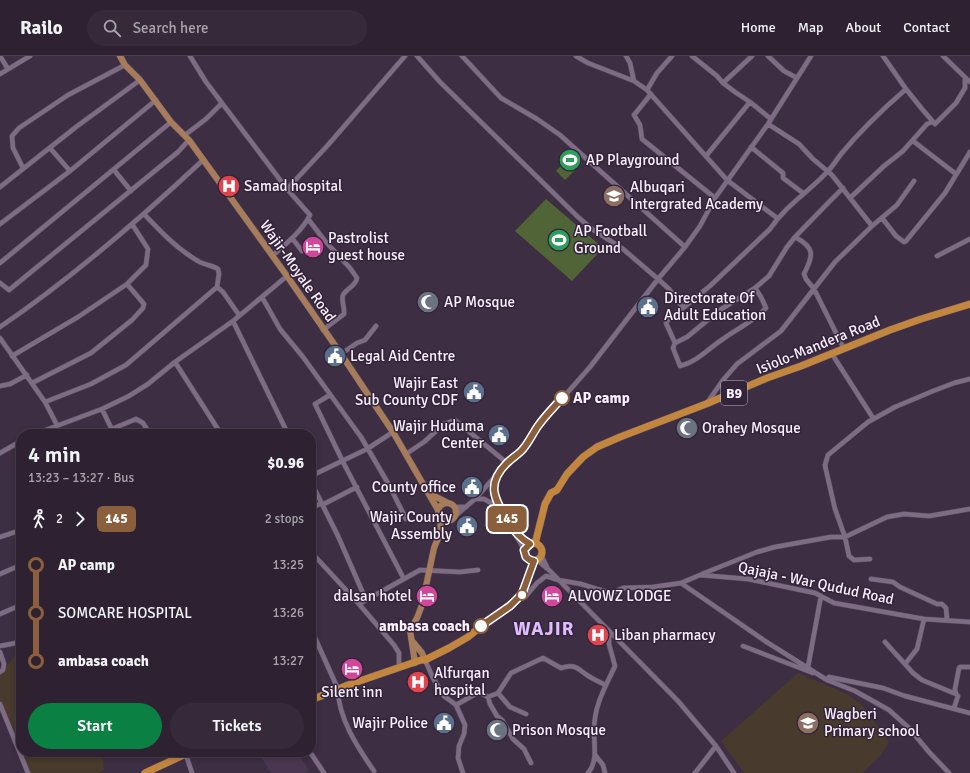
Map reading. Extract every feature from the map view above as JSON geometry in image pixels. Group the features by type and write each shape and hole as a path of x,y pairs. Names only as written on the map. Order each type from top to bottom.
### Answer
{"highway":[{"name":"Isiolo-Mandera Road","path":"529,575 528,549 536,540 545,504 551,493 557,490 567,474 590,452 620,437 706,404 767,378 921,319 970,304"},
{"name":"Isiolo-Mandera Road","path":"316,698 415,662 425,660 468,637 490,619 510,606 522,594 538,556 541,541 539,529"},
{"path":"536,545 538,556 530,560 528,549 536,545"},
{"path":"145,773 179,757"}],"main road":[{"name":"Wajir-Moyale Road","path":"120,56 125,65 140,80 156,100 171,122 187,138 287,276 393,432 438,510"},
{"path":"415,662 410,630 422,605 434,548 441,531 456,514 454,507 430,494"},
{"path":"441,531 438,510 442,504 448,503"},
{"path":"440,518 443,520 452,519"},
{"path":"413,642 422,653 425,660"}],"street":[{"path":"0,56 8,69"},
{"path":"0,74 29,56"},
{"path":"190,56 206,82 287,189 310,215 292,238 272,256"},
{"path":"287,189 328,146 405,56"},
{"path":"417,56 440,82 578,217 592,229 623,249 658,279 669,289 683,308"},
{"path":"462,56 501,98 537,119 571,144 685,247"},
{"path":"576,56 622,78 634,81 647,90 727,180 777,218"},
{"path":"626,56 630,63 634,81"},
{"path":"647,90 657,73 672,56"},
{"path":"692,56 717,76 723,83 771,119"},
{"path":"723,83 752,56"},
{"path":"768,56 784,71 797,78"},
{"path":"452,519 475,499 498,475 507,463 522,450 539,425 590,367 658,279 685,247 700,226 715,198 768,124 811,56"},
{"path":"882,56 932,122"},
{"path":"942,56 970,82"},
{"path":"23,168 13,148 12,136 19,128 68,95 125,65"},
{"path":"850,198 913,141 927,124 932,122 935,124 956,103 965,88 965,78"},
{"path":"0,187 140,80"},
{"path":"755,288 766,308 749,322 722,339 702,355 680,366 673,348 675,343 666,323 668,320 711,285 770,229 777,218 828,171 858,135 906,88"},
{"path":"651,94 634,115 640,125 642,139 715,198"},
{"path":"0,224 70,171 156,100"},
{"path":"706,156 750,102"},
{"path":"0,283 9,290 178,152 187,138 222,103"},
{"path":"0,263 171,122"},
{"path":"768,124 798,144 828,171 844,188 872,226"},
{"path":"913,141 956,174"},
{"path":"751,147 782,173 783,178 803,193"},
{"path":"50,148 70,171"},
{"path":"882,218 896,236 904,242 906,241 945,193 970,152"},
{"path":"0,327 49,292 132,224 203,160"},
{"path":"114,170 131,191"},
{"path":"706,404 723,380 737,364 781,332 835,262 872,226 897,205 914,181"},
{"path":"675,343 687,337 720,310 755,288 769,276 787,247 844,188"},
{"path":"45,402 91,384 126,365 217,287 219,271 217,268 201,263 180,249 144,214"},
{"path":"308,219 357,278 356,282 342,298 345,309 344,314 323,330"},
{"path":"12,356 78,317 127,284 146,265 148,259 148,249 132,224"},
{"path":"796,237 812,252 804,274 814,289 844,349"},
{"path":"292,238 302,251"},
{"path":"937,256 970,239"},
{"path":"47,429 102,409 129,396 148,384 175,362 233,321 287,276"},
{"path":"32,383 91,353 132,320 143,308 144,304 127,284"},
{"path":"217,287 239,315"},
{"path":"262,297 280,330 303,357 340,408 367,449 389,485 406,519"},
{"path":"233,321 286,429"},
{"path":"341,354 357,343 365,340 376,326"},
{"path":"0,338 45,402 57,425"},
{"path":"832,354 873,418"},
{"path":"175,362 218,429"},
{"path":"0,386 10,384 27,375"},
{"path":"870,559 854,560 849,556 845,537 835,509 826,470 825,465 828,454 873,418 933,391 970,379"},
{"path":"330,395 315,404 343,462 404,579"},
{"path":"102,409 112,429 136,419 143,423 147,429"},
{"path":"406,454 424,442 444,424 455,420 507,463"},
{"path":"316,474 367,449 393,432"},
{"path":"0,453 16,444"},
{"path":"498,475 494,487 494,495 500,508 528,549"},
{"path":"316,506 357,487"},
{"path":"316,493 338,536 366,600"},
{"path":"475,499 484,500 500,508"},
{"path":"454,507 466,507"},
{"path":"700,575 757,552 775,547 831,537 845,537 887,517 904,514 929,516 970,509"},
{"path":"0,537 16,532"},
{"path":"538,556 558,580 678,701 716,746 734,773"},
{"path":"316,557 394,645 399,653 399,668"},
{"path":"0,574 16,567"},
{"path":"359,604 420,570 430,569 460,572 478,570"},
{"name":"Qajaja - War Qudud Road","path":"522,594 526,596 537,583 546,576 612,592 623,588 653,587 681,583 700,575 732,576 760,580 821,596 834,602 924,619 970,622"},
{"path":"871,579 893,582 900,587 937,604 942,604 946,608 946,620"},
{"path":"681,583 826,680"},
{"path":"808,667 821,596"},
{"path":"0,614 16,607"},
{"path":"905,664 917,649 924,619"},
{"path":"588,773 595,758 594,729 598,702 615,666 609,644 610,631"},
{"path":"316,640 338,689 338,698 352,737 374,771"},
{"path":"885,642 922,680 956,694"},
{"path":"0,646 16,643"},
{"path":"743,646 855,691 896,715 909,728 945,772"},
{"path":"0,652 4,664 4,670 0,672"},
{"path":"488,697 498,693 511,673 543,658 561,668 569,666 577,667 589,677 605,685"},
{"path":"425,660 433,678 444,696 456,705 465,725 464,734 458,746 458,758 463,773"},
{"path":"954,708 958,696 955,689 959,668 970,667"},
{"path":"826,680 829,677 866,684 970,713"},
{"path":"456,705 479,692 488,697 497,716 502,720 513,739 524,749 531,763"},
{"path":"498,693 510,707 526,714"},
{"path":"0,704 16,743"},
{"path":"695,773 716,746"},
{"path":"594,753 603,765 605,773"},
{"path":"22,757 28,773"},
{"path":"188,757 192,773"},
{"path":"313,757 324,773"}],"shaded area":[{"path":"16,654 16,740 0,700 0,675"},
{"name":"Wagberi Primary school","path":"798,673 847,694 862,705 889,742 880,756 862,773 744,773 721,741"},
{"path":"23,757 103,757 104,770 99,773 29,773"},
{"path":"261,757 301,757 308,770 305,773 271,773"}],"green space":[{"path":"573,154 582,163 565,180 556,171"},
{"name":"AP Football Ground","path":"546,199 603,248 572,281 515,231"}],"bus line":[{"name":"145","path":"481,626 519,598 522,594 534,561 528,559 524,554 526,546 530,544 524,541 516,533 500,508 494,495 494,487 498,475 507,463 522,450 539,425 562,398"}],"place":[{"name":"AP Playground","path":"570,160"},
{"name":"Samad hospital","path":"229,186"},
{"name":"Albuqari Intergrated Academy","path":"614,196"},
{"name":"AP Football Ground","path":"559,240"},
{"name":"Pastrolist guest house","path":"313,247"},
{"name":"AP Mosque","path":"428,302"},
{"name":"Directorate Of Adult Education","path":"648,307"},
{"name":"Legal Aid Centre","path":"335,356"},
{"name":"Wajir East Sub County CDF","path":"474,392"},
{"name":"AP camp","path":"562,398"},
{"name":"Orahey Mosque","path":"687,428"},
{"name":"Wajir Huduma Center","path":"499,435"},
{"name":"County office","path":"472,487"},
{"name":"Wajir County Assembly","path":"467,526"},
{"name":"dalsan hotel","path":"427,596"},
{"name":"ALVOWZ LODGE","path":"552,596"},
{"name":"ambasa coach","path":"481,626"},
{"name":"Liban pharmacy","path":"598,635"},
{"name":"Silent inn","path":"352,669"},
{"name":"Alfurqan hospital","path":"418,682"},
{"name":"Wajir Police","path":"444,723"},
{"name":"Wagberi Primary school","path":"808,723"},
{"name":"Prison Mosque","path":"497,730"}],"district":[{"name":"WAJIR","path":"544,628"}]}
